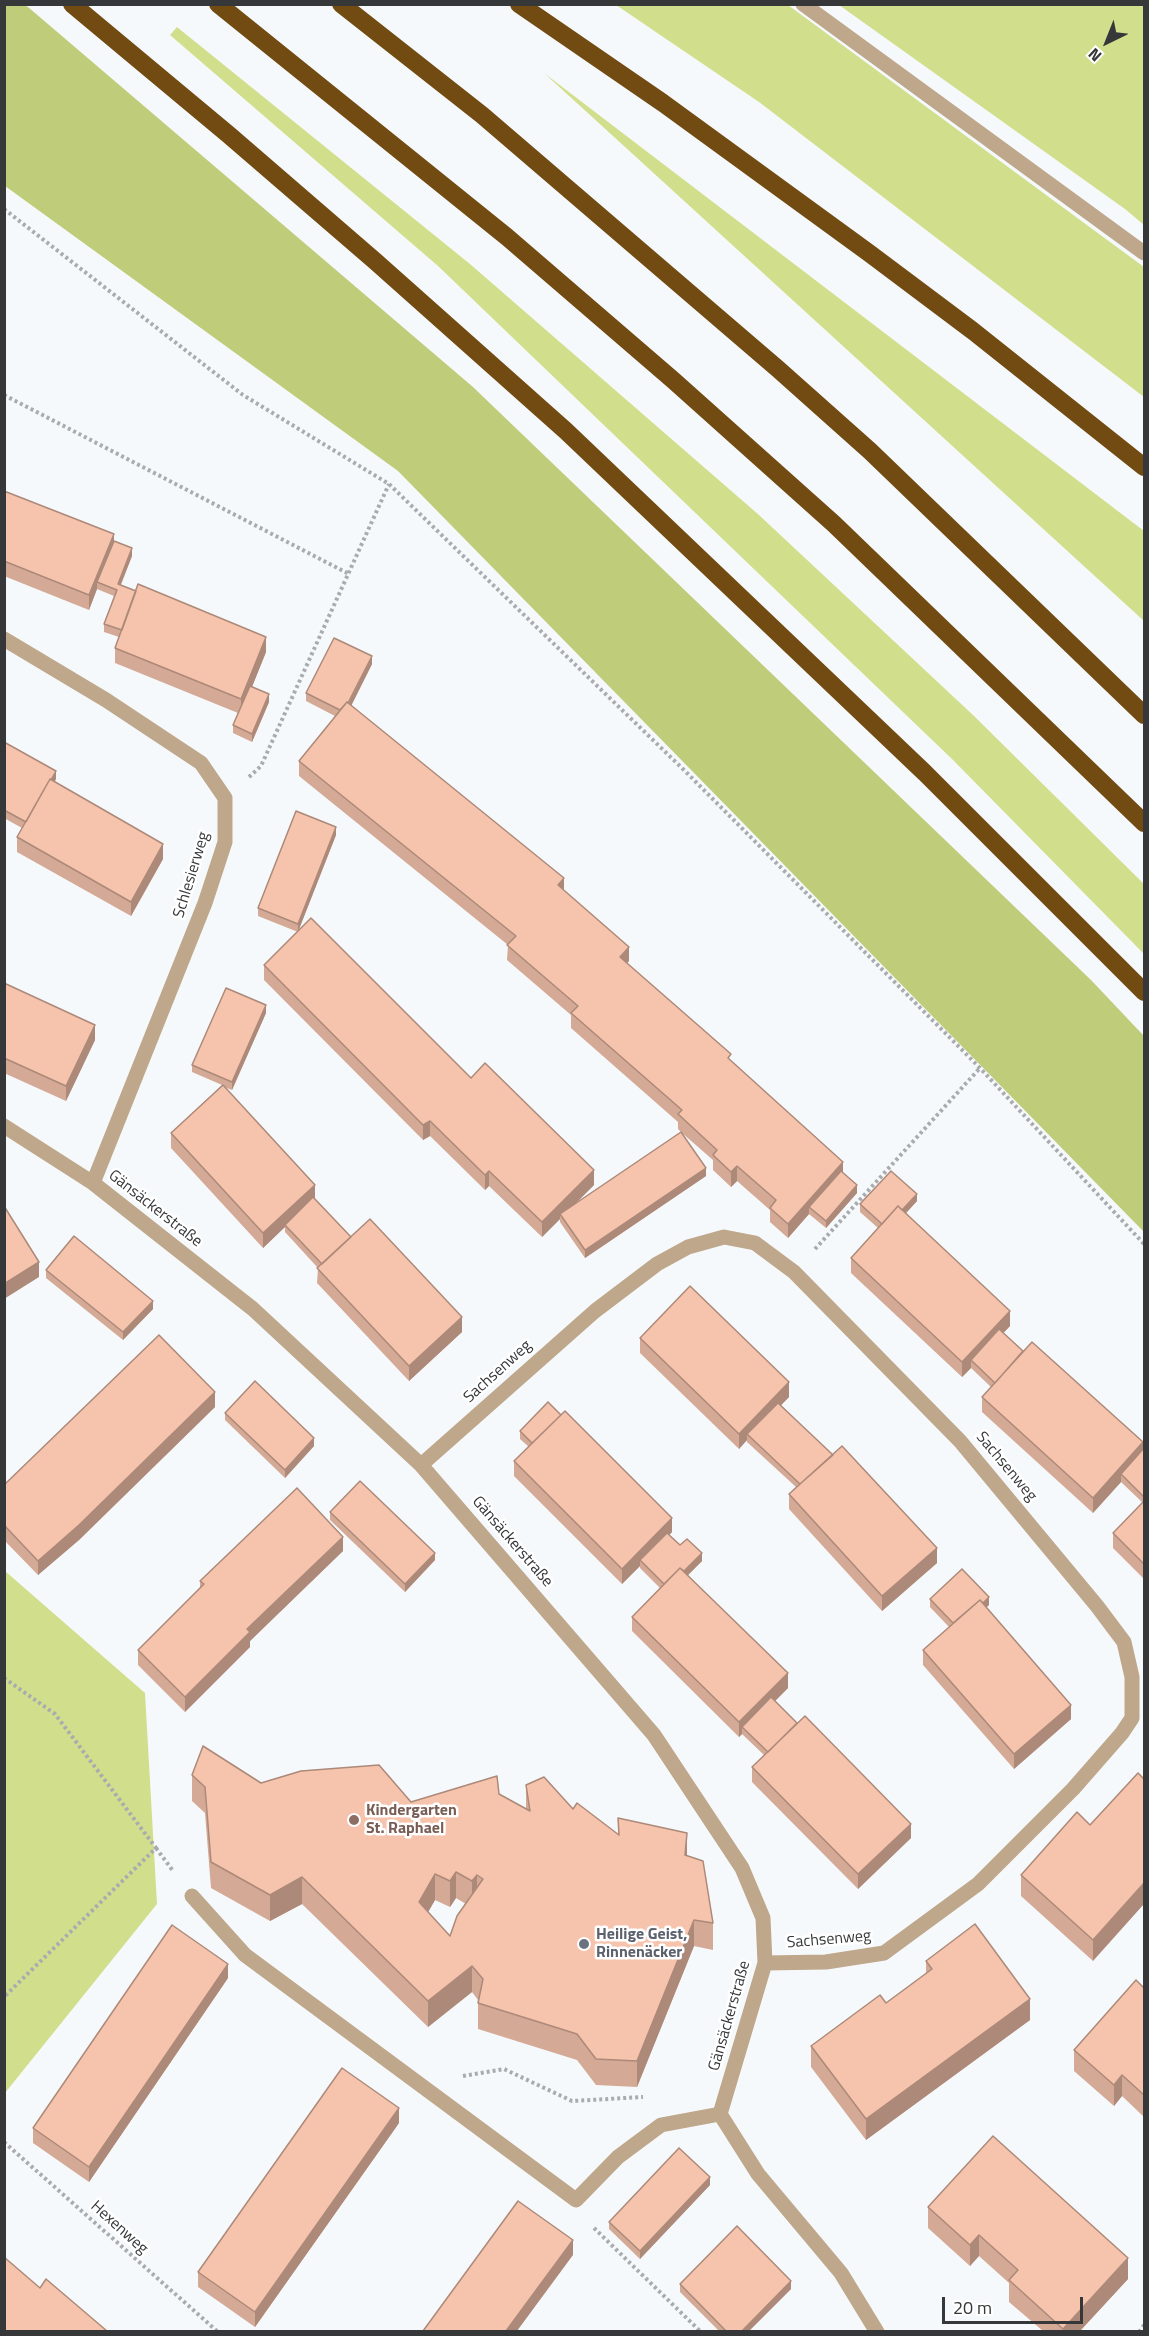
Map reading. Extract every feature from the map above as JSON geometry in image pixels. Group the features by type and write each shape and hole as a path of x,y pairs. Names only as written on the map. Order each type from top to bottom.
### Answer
{"highway":[{"path":"72,4 230,135 566,431 926,773 1144,992"},
{"path":"218,4 507,237 682,387 834,524 1144,823"},
{"path":"341,4 482,115 778,369 929,507 1144,714"},
{"path":"519,4 663,103 870,253 973,331 1144,467"}],"street":[{"path":"802,4 1144,253"},
{"name":"Schlesierweg","path":"4,639 106,700 201,763 225,798 225,842 205,903 93,1183"},
{"name":"Gänsäckerstraße","path":"4,1126 93,1183 253,1309 421,1465 654,1735 742,1868 763,1918 765,1963 720,2114"},
{"name":"Sachsenweg","path":"421,1465 595,1311 657,1264 688,1248 724,1237 755,1243 794,1272 960,1441 1097,1605 1124,1642 1132,1677 1132,1718 1122,1733 1073,1789 978,1884 884,1953 826,1962 765,1963"},
{"path":"192,1896 245,1955 576,2200 618,2157 661,2125 720,2114 758,2174 841,2273 877,2331"}],"path":[{"path":"4,209 243,395 389,484 686,772 980,1068 1144,1244"},
{"path":"4,394 349,574"},
{"path":"261,766 389,484"},
{"path":"794,1272 980,1068"},
{"path":"4,1678 56,1714 156,1848 4,1997"},
{"path":"421,2084 504,2069 572,2101 651,2096 661,2125"},
{"name":"Hexenweg","path":"4,2142 218,2331"},
{"path":"576,2200 577,2212 701,2331"},
{"path":"1139,2331 1144,2325"}],"green space":[{"path":"5,4 28,7 473,387 1091,980 1144,1036 1144,1232 398,471 5,186"},
{"path":"616,5 788,5 1144,267 1144,397 759,102"},
{"path":"839,5 1144,5 1144,225 1125,209"},
{"path":"177,27 470,264 759,515 973,715 1144,884 1144,954 953,760 438,266 170,35"},
{"path":"544,73 1144,531 1144,621"},
{"path":"5,1571 145,1693 157,1904 5,2093"}],"building":[{"path":"4,491 114,534 89,595 4,561"},
{"path":"114,541 132,548 118,584 136,591 122,630 104,624 117,590 97,582"},
{"path":"138,584 266,637 241,699 115,648"},
{"path":"334,638 372,656 348,703 340,710 306,693"},
{"path":"250,686 269,694 252,734 233,725"},
{"path":"347,702 564,878 558,885 629,947 620,957 731,1054 728,1058 843,1162 788,1224 770,1208 776,1200 737,1166 731,1172 713,1155 717,1150 678,1114 682,1110 571,1013 578,1006 507,945 516,936 299,761"},
{"path":"4,742 56,771 26,822 4,810"},
{"path":"50,779 163,844 131,902 17,837"},
{"path":"296,811 336,827 298,924 258,908"},
{"path":"311,918 471,1078 485,1063 594,1170 542,1222 489,1171 485,1175 430,1121 423,1125 264,965"},
{"path":"4,983 95,1025 66,1086 4,1058"},
{"path":"226,988 266,1005 232,1082 192,1065"},
{"path":"223,1085 315,1185 263,1233 171,1133"},
{"path":"681,1132 706,1168 585,1250 560,1214"},
{"path":"841,1171 857,1185 826,1221 809,1207"},
{"path":"891,1171 917,1194 902,1210 898,1206 882,1224 860,1204"},
{"path":"313,1197 351,1237 322,1264 285,1225"},
{"path":"4,1206 39,1262 4,1284"},
{"path":"898,1206 1010,1311 962,1362 851,1258"},
{"path":"370,1219 462,1317 409,1366 317,1268"},
{"path":"74,1236 153,1301 123,1332 46,1270"},
{"path":"690,1286 789,1382 739,1434 640,1338"},
{"path":"999,1329 1023,1351 995,1383 971,1360"},
{"path":"159,1335 215,1392 79,1525 38,1561 4,1525 4,1485"},
{"path":"1032,1342 1143,1442 1093,1498 982,1397"},
{"path":"255,1381 314,1438 285,1470 225,1413"},
{"path":"548,1402 561,1415 532,1443 520,1431"},
{"path":"778,1403 833,1455 800,1484 747,1434"},
{"path":"565,1411 672,1518 622,1569 514,1461"},
{"path":"842,1446 937,1548 882,1596 789,1494"},
{"path":"1144,1448 1144,1497 1121,1474"},
{"path":"360,1481 435,1553 405,1584 330,1512"},
{"path":"297,1488 343,1537 247,1629 250,1632 185,1697 138,1650 204,1584 200,1581"},
{"path":"1144,1501 1144,1564 1113,1533"},
{"path":"667,1533 680,1545 687,1539 702,1553 684,1571 680,1568 664,1584 640,1560"},
{"path":"680,1568 788,1673 739,1722 632,1617"},
{"path":"962,1569 989,1597 983,1603 980,1600 953,1623 930,1599"},
{"path":"980,1600 1071,1705 1014,1754 923,1650"},
{"path":"771,1697 797,1723 768,1752 742,1727"},
{"path":"805,1716 911,1824 858,1874 752,1767"},
{"path":"203,1746 261,1783 301,1771 379,1765 411,1802 497,1776 499,1794 530,1811 526,1785 544,1777 573,1809 577,1803 619,1835 618,1818 687,1833 685,1855 703,1861 713,1923 694,1920 637,2061 596,2059 577,2034 478,2003 483,1979 472,1966 428,2001 302,1877 270,1895 211,1862 205,1787 192,1775","holes":["456,1872 472,1881 477,1875 483,1879 457,1916 450,1936 419,1902 435,1874 450,1881"]},
{"path":"1138,1773 1144,1779 1144,1883 1093,1940 1021,1875 1077,1812 1090,1825"},
{"path":"975,1924 1030,1999 866,2119 811,2046 880,1995 886,2003 932,1969 926,1961"},
{"path":"172,1925 228,1964 89,2167 33,2128"},
{"path":"1136,1980 1144,1988 1144,2095 1122,2075 1114,2085 1074,2050"},
{"path":"342,2068 399,2108 255,2312 198,2272"},
{"path":"993,2136 1128,2258 1063,2329 1009,2280 1018,2270 979,2235 970,2245 928,2207"},
{"path":"679,2148 710,2177 640,2251 609,2222"},
{"path":"518,2201 573,2240 506,2331 423,2331"},
{"path":"737,2226 791,2281 742,2331 726,2331 680,2284"},
{"path":"4,2257 40,2288 46,2279 107,2331 4,2331"}],"place":[{"name":"Kindergarten St. Raphael","path":"354,1820"},
{"name":"Heilige Geist, Rinnenäcker","path":"584,1944"}]}
